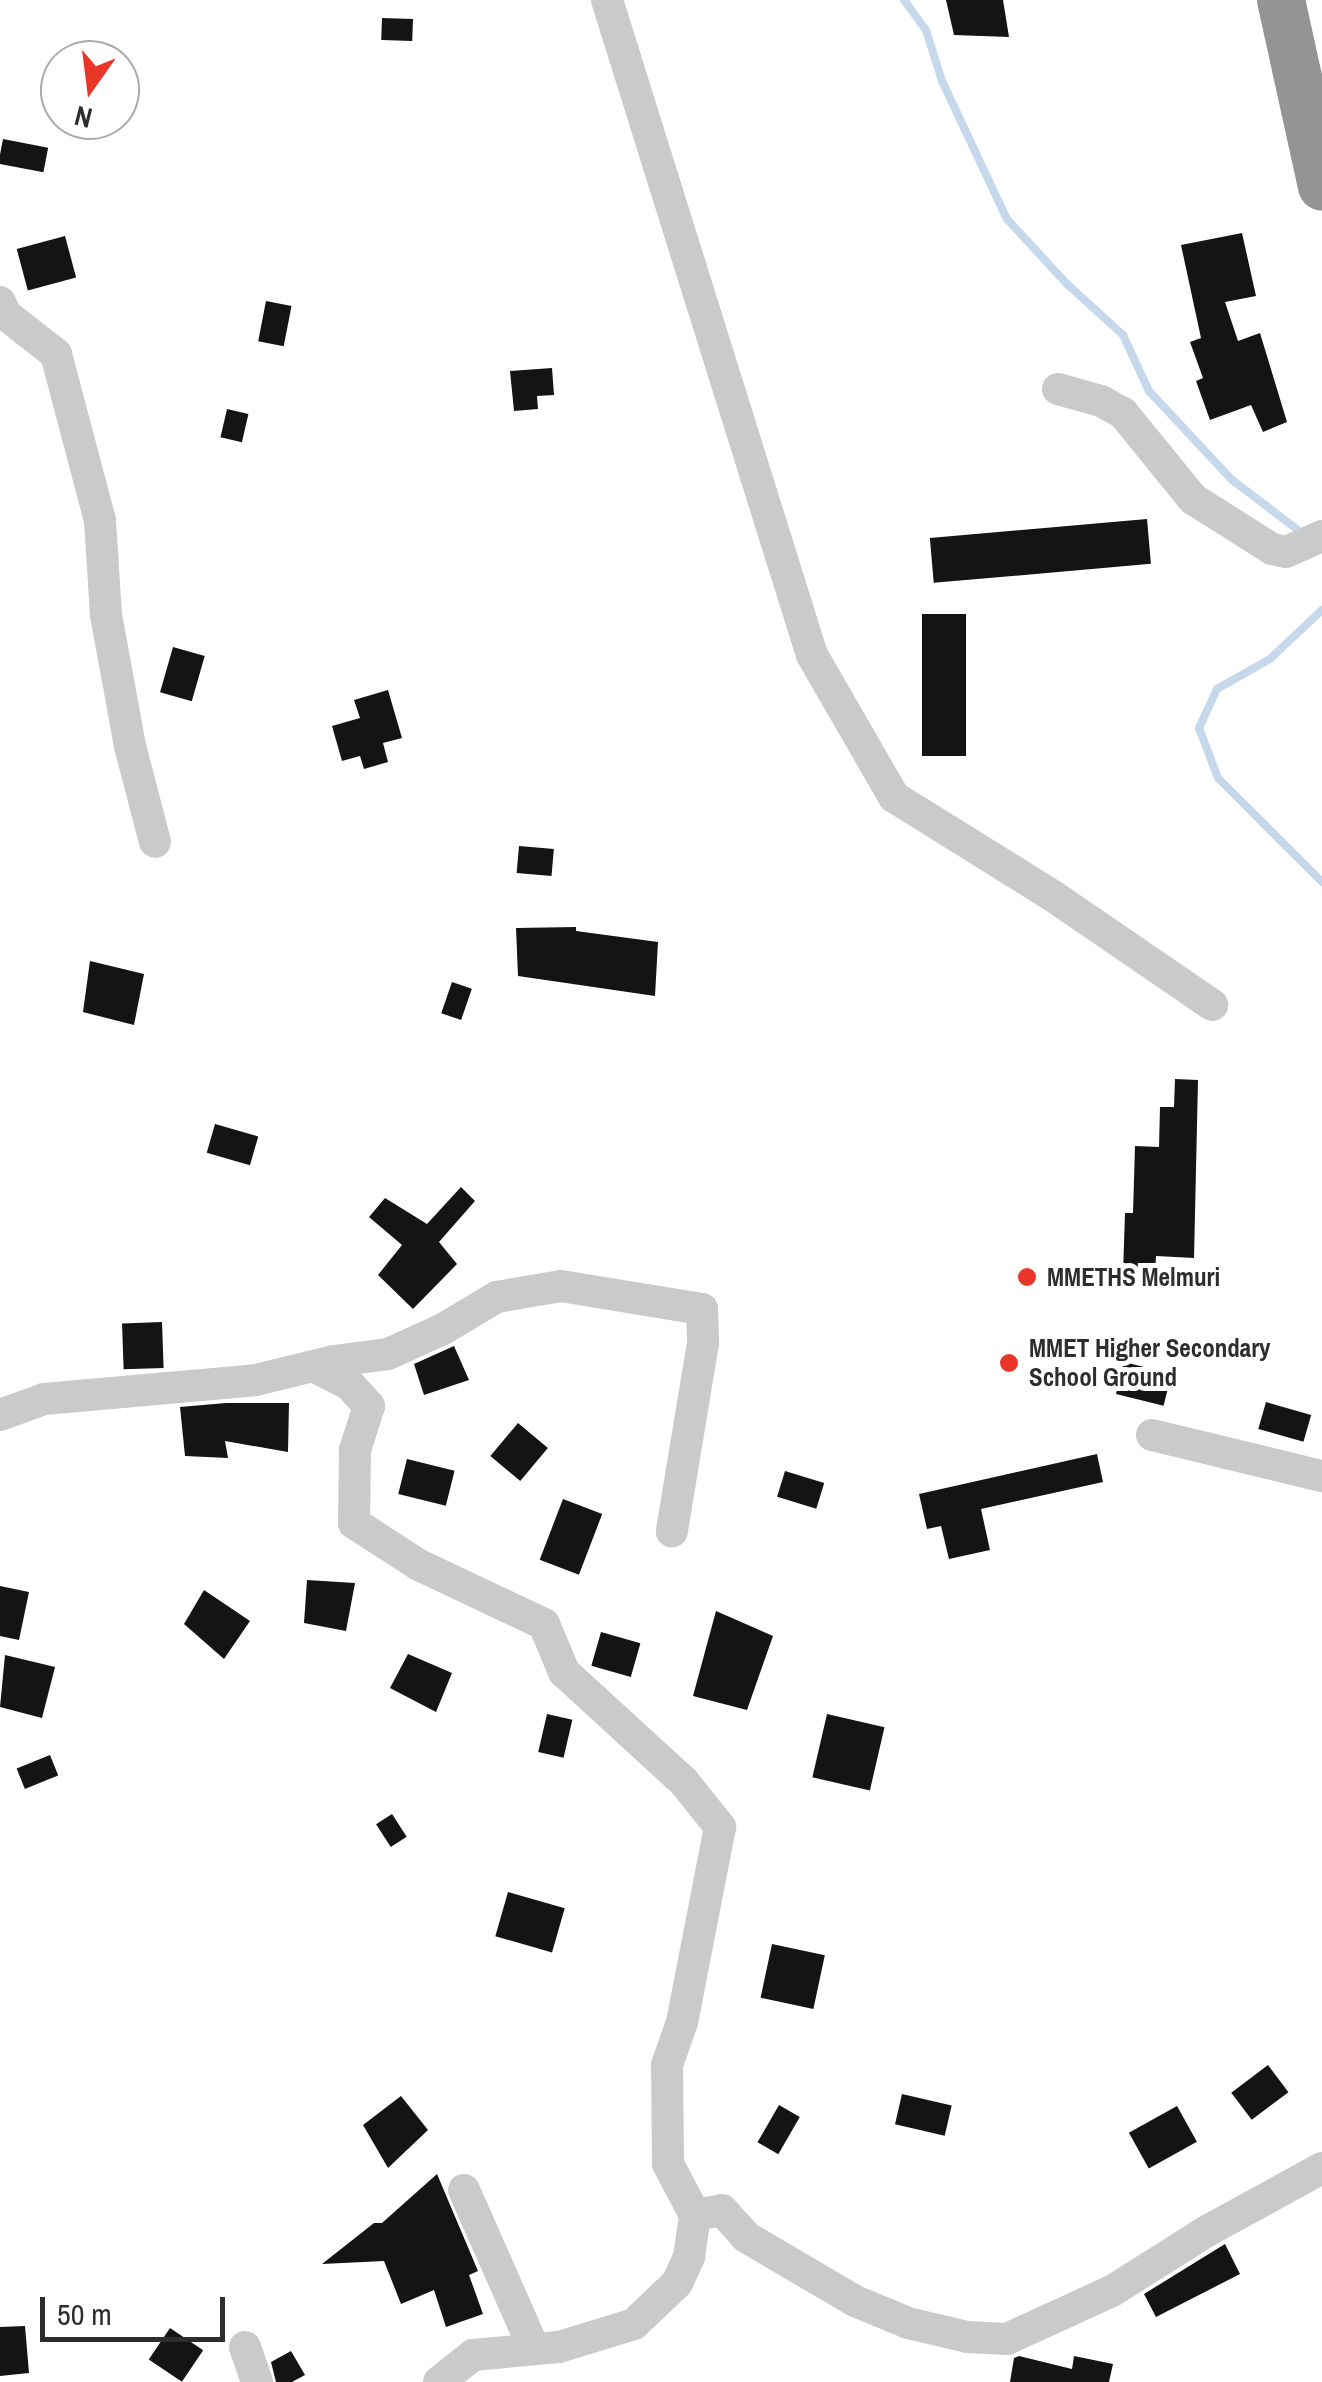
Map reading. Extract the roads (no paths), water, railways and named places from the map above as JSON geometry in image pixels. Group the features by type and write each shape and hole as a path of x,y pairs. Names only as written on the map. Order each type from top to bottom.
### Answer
{"highway":[{"path":"1281,0 1322,187"}],"street":[{"path":"607,0 812,656 894,797 1052,896 1212,1005"},
{"path":"0,302 6,314 56,354 100,520 106,616 130,746 155,842"},
{"path":"1058,388 1102,400 1124,413 1155,457 1194,499 1272,550 1286,552 1322,536"},
{"path":"0,1415 44,1399 256,1380 388,1354 444,1330 497,1298 560,1286 702,1308 703,1343 672,1530"},
{"path":"315,1368 349,1384 369,1406 355,1450 354,1523 420,1565 544,1624 564,1672 684,1782 720,1827 682,2022 667,2066 668,2164 695,2216 689,2257 677,2284 634,2324 559,2346 473,2355 438,2382"},
{"path":"1152,1435 1322,1476"},
{"path":"695,2216 722,2210 746,2237 855,2301 908,2323 967,2337 1008,2339 1112,2291 1206,2230 1322,2168"},
{"path":"464,2190 534,2349"},
{"path":"245,2347 257,2382"}],"waterway":[{"path":"904,0 926,30 942,81 1007,219 1067,284 1123,335 1149,391 1231,479 1302,533"},
{"path":"1322,610 1270,659 1217,689 1199,728 1218,778 1322,882"}],"place":[{"name":"MMETHS Melmuri","path":"1027,1277"},
{"name":"MMET Higher Secondary School Ground","path":"1009,1363"}]}
